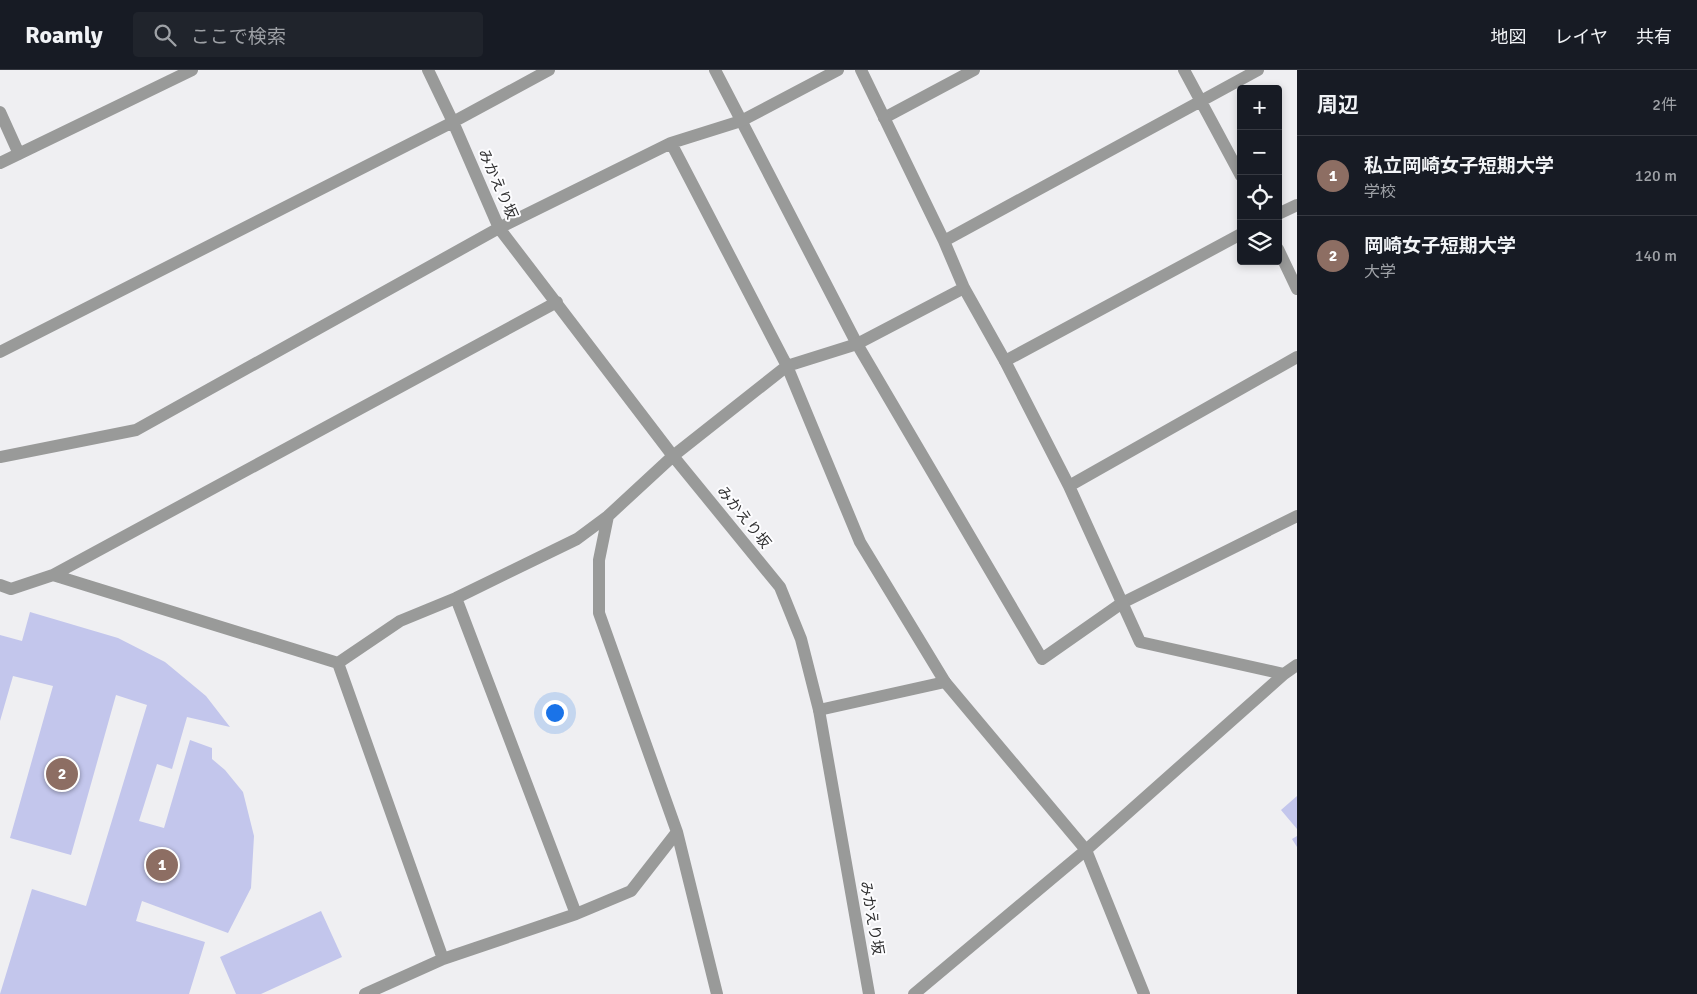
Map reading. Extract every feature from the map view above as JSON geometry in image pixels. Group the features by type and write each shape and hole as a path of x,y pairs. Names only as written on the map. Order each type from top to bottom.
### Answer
{"street":[{"path":"0,163 192,70"},
{"name":"みかえり坂","path":"428,70 499,228 673,456 780,587 801,639 819,710 869,994"},
{"path":"0,352 453,122 549,70"},
{"path":"715,70 857,344 1042,659 1122,602 1297,516"},
{"path":"0,456 136,430 499,228 671,143 741,120 838,70"},
{"path":"861,70 944,241 964,288 1069,486 1140,642 1284,674"},
{"path":"884,118 974,70"},
{"path":"1184,70 1240,175"},
{"path":"944,241 1258,70"},
{"path":"0,112 19,154"},
{"path":"671,143 788,366 860,542 945,682 1086,850 1144,994"},
{"path":"1282,212 1297,205"},
{"path":"1004,362 1237,236"},
{"path":"1282,258 1297,289"},
{"path":"338,663 400,621 456,598 577,539 608,516 673,456 788,366 857,344 964,288"},
{"path":"0,585 11,589 53,575 556,302"},
{"path":"1069,486 1297,357"},
{"path":"608,516 599,560 599,613 677,832 717,994"},
{"path":"53,575 338,663"},
{"path":"456,598 576,914"},
{"path":"338,663 443,959"},
{"path":"914,994 1086,850 1284,674 1297,665"},
{"path":"819,710 945,682"},
{"path":"366,994 443,959 576,914 631,892 677,832"}],"building":[{"path":"30,612 118,638 165,662 206,696 230,727 187,717 172,769 157,764 139,821 164,828 190,740 212,748 212,759 225,770 243,792 254,836 251,888 228,933 142,901 136,921 205,942 189,994 0,994 32,889 86,906 147,705 116,695 71,855 10,838 53,686 13,676 0,721 0,635 22,641"},
{"path":"1297,796 1297,829 1281,810"},
{"path":"1297,836 1297,847 1292,839"},
{"path":"321,911 342,957 261,994 236,994 220,957"}],"place":[{"name":"岡崎女子短期大学","path":"62,774"},
{"name":"私立岡崎女子短期大学","path":"162,865"}]}
